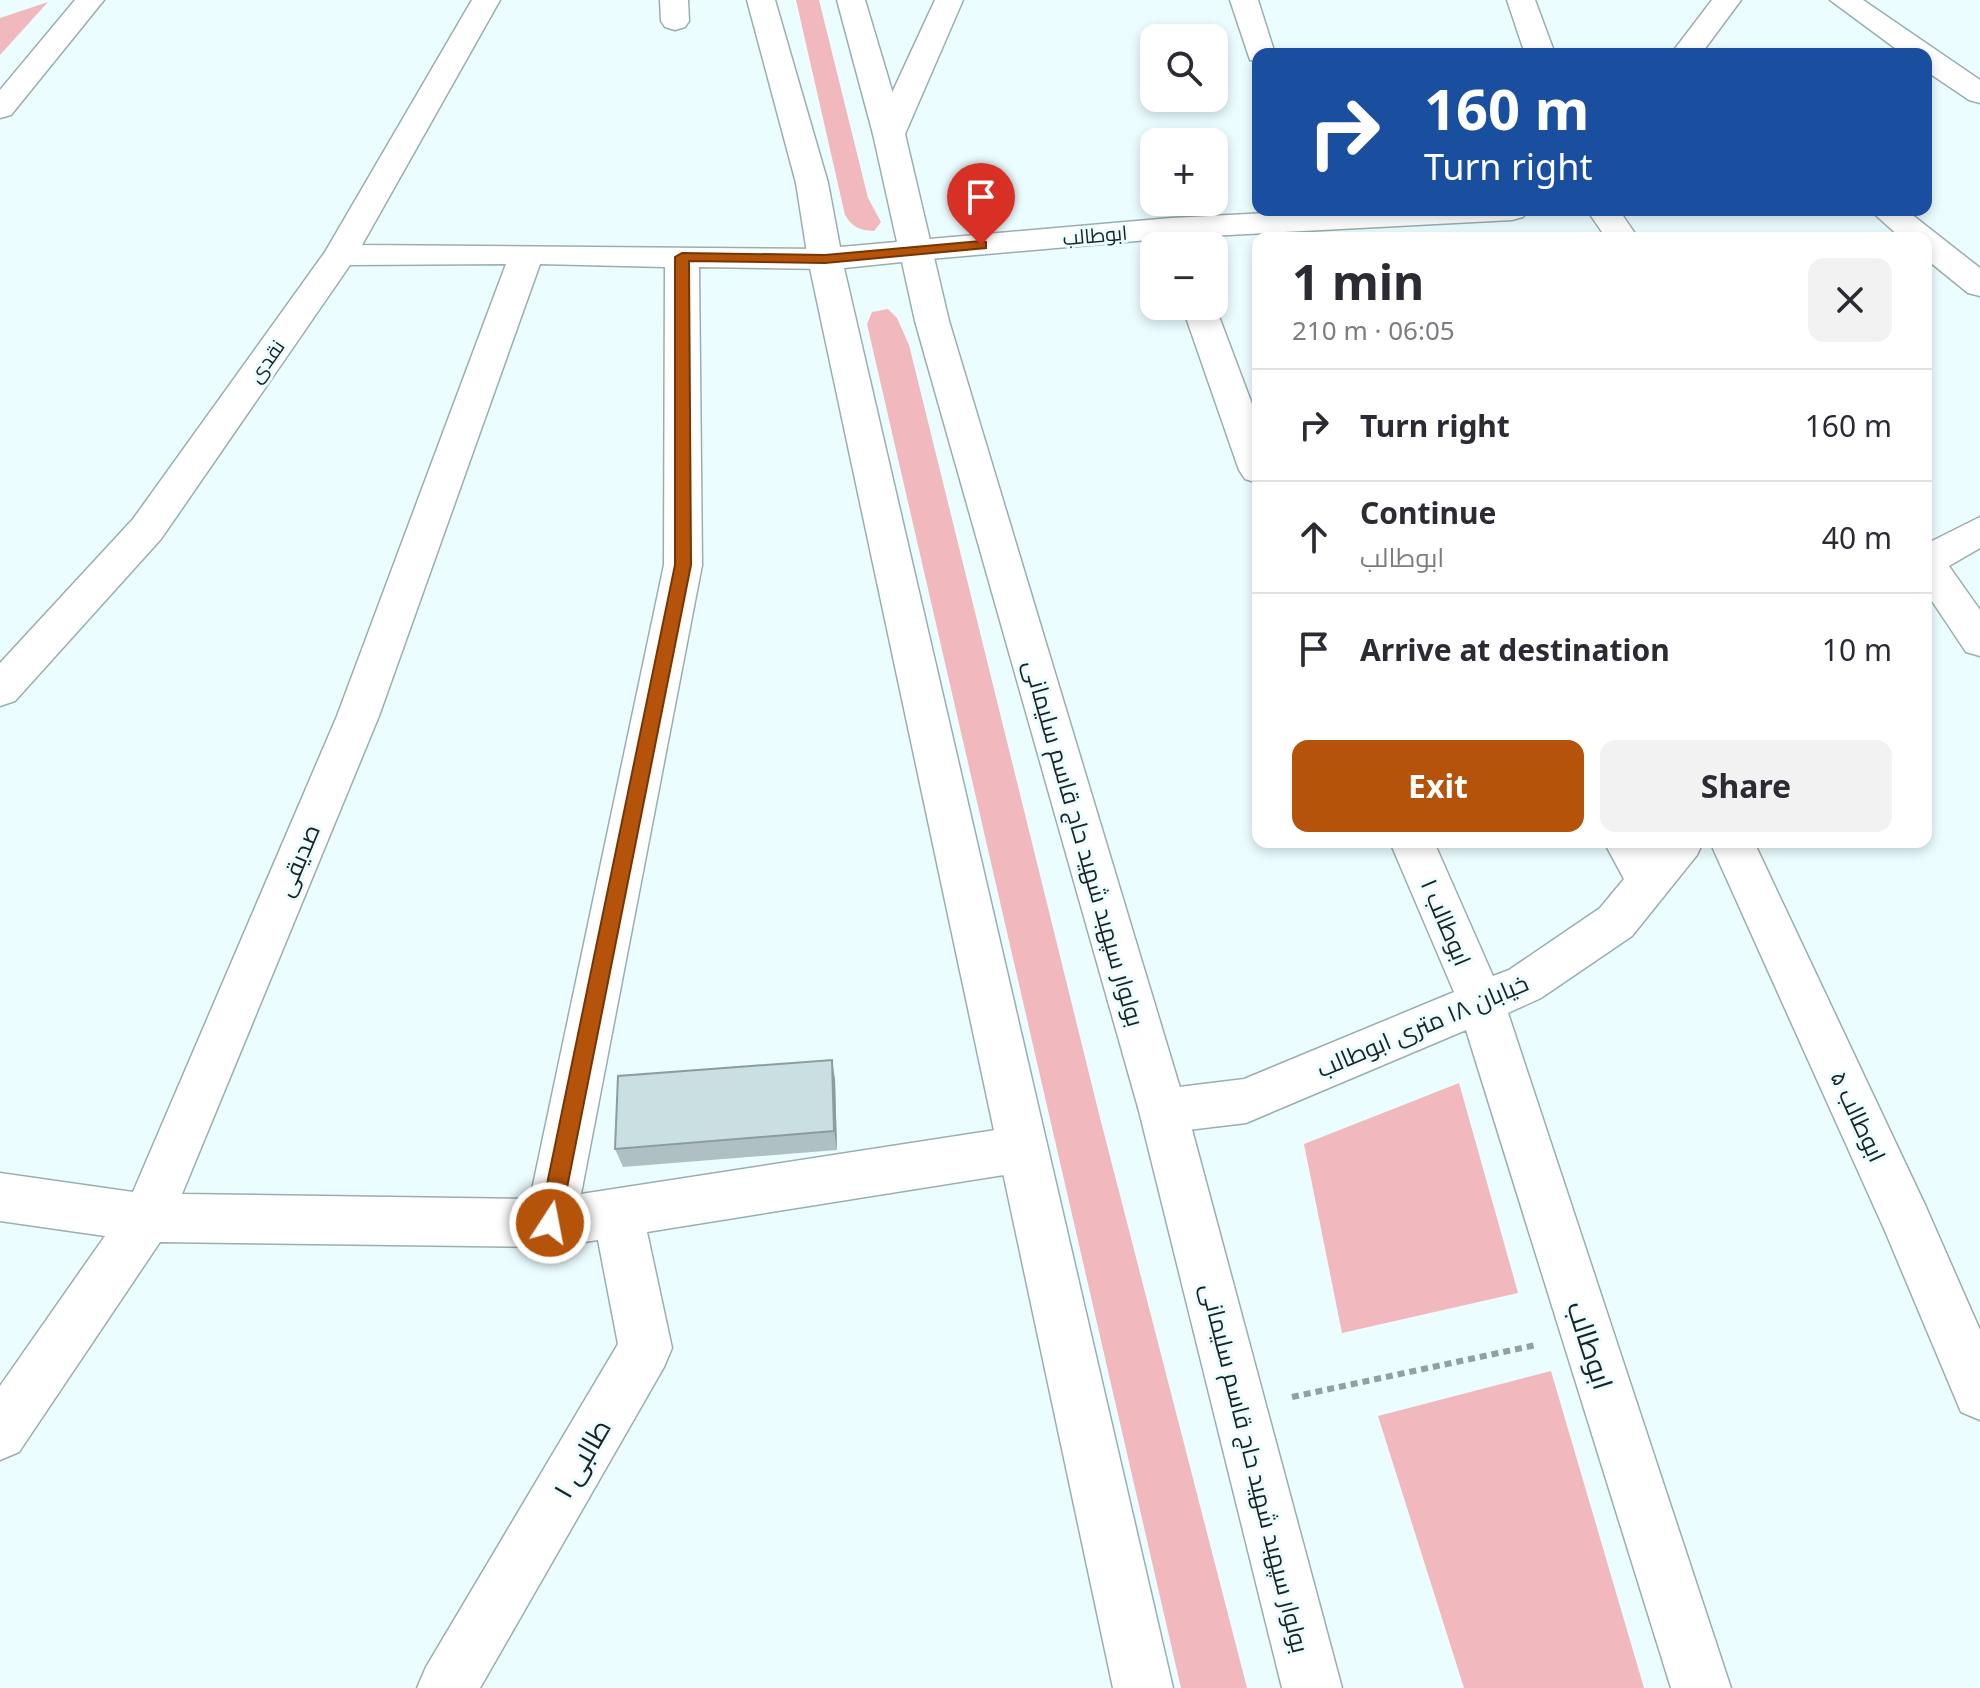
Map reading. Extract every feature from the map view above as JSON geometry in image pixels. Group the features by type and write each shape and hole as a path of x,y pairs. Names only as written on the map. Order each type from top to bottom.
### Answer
{"street":[{"path":"0,109 90,0"},
{"name":"نقدی","path":"0,690 147,529 340,255 486,0"},
{"path":"761,0 812,183 825,259 1143,1688"},
{"name":"بولوار سپهبد شهید حاج قاسم سلیمانی","path":"851,0 889,134 932,321 1163,1111 1312,1688"},
{"path":"889,134 949,0"},
{"path":"1244,0 1258,48"},
{"path":"1521,0 1538,48"},
{"path":"1691,48 1727,0"},
{"path":"1844,0 1914,48"},
{"path":"1932,61 1980,94"},
{"name":"ابوطالب","path":"1224,232 1419,216"},
{"path":"1894,216 1914,232"},
{"name":"ابوطالب","path":"340,255 527,254 825,259 918,250 1140,239"},
{"path":"1932,247 1980,285"},
{"name":"صدیقی","path":"0,1433 147,1218 358,716 527,254"},
{"path":"550,1223 683,565 682,257"},
{"path":"1204,320 1252,453"},
{"path":"1932,558 1980,531"},
{"path":"1932,570 1980,641"},
{"name":"ابوطالب ۱","path":"1415,848 1481,1002"},
{"path":"1629,848 1649,882"},
{"name":"خیابان ۱۸ متری ابوطالب","path":"1163,1111 1246,1101 1525,984 1616,922 1676,848"},
{"name":"ابوطالب ۵","path":"1735,848 1908,1224 1980,1393"},
{"name":"ابوطالب","path":"1481,1002 1701,1688"},
{"path":"0,1197 147,1218 550,1223 1022,1149"},
{"name":"طالبی ۱","path":"447,1688 645,1348 618,1213"}],"path":[{"path":"1242,1408 1588,1335"}],"shaded area":[{"path":"796,0 819,0 868,198 881,222 874,231 857,228 845,215"},
{"path":"48,2 0,55 0,18"},
{"path":"888,309 897,318 909,345 1099,1114 1247,1688 1181,1688 867,324 872,312"},
{"path":"1459,1083 1518,1293 1342,1333 1304,1144"},
{"path":"1551,1371 1644,1688 1464,1688 1378,1416"}],"building":[{"path":"832,1060 834,1131 615,1149 618,1076"}],"route":[{"path":"550,1223 683,565 682,257 825,259 981,245"}]}
